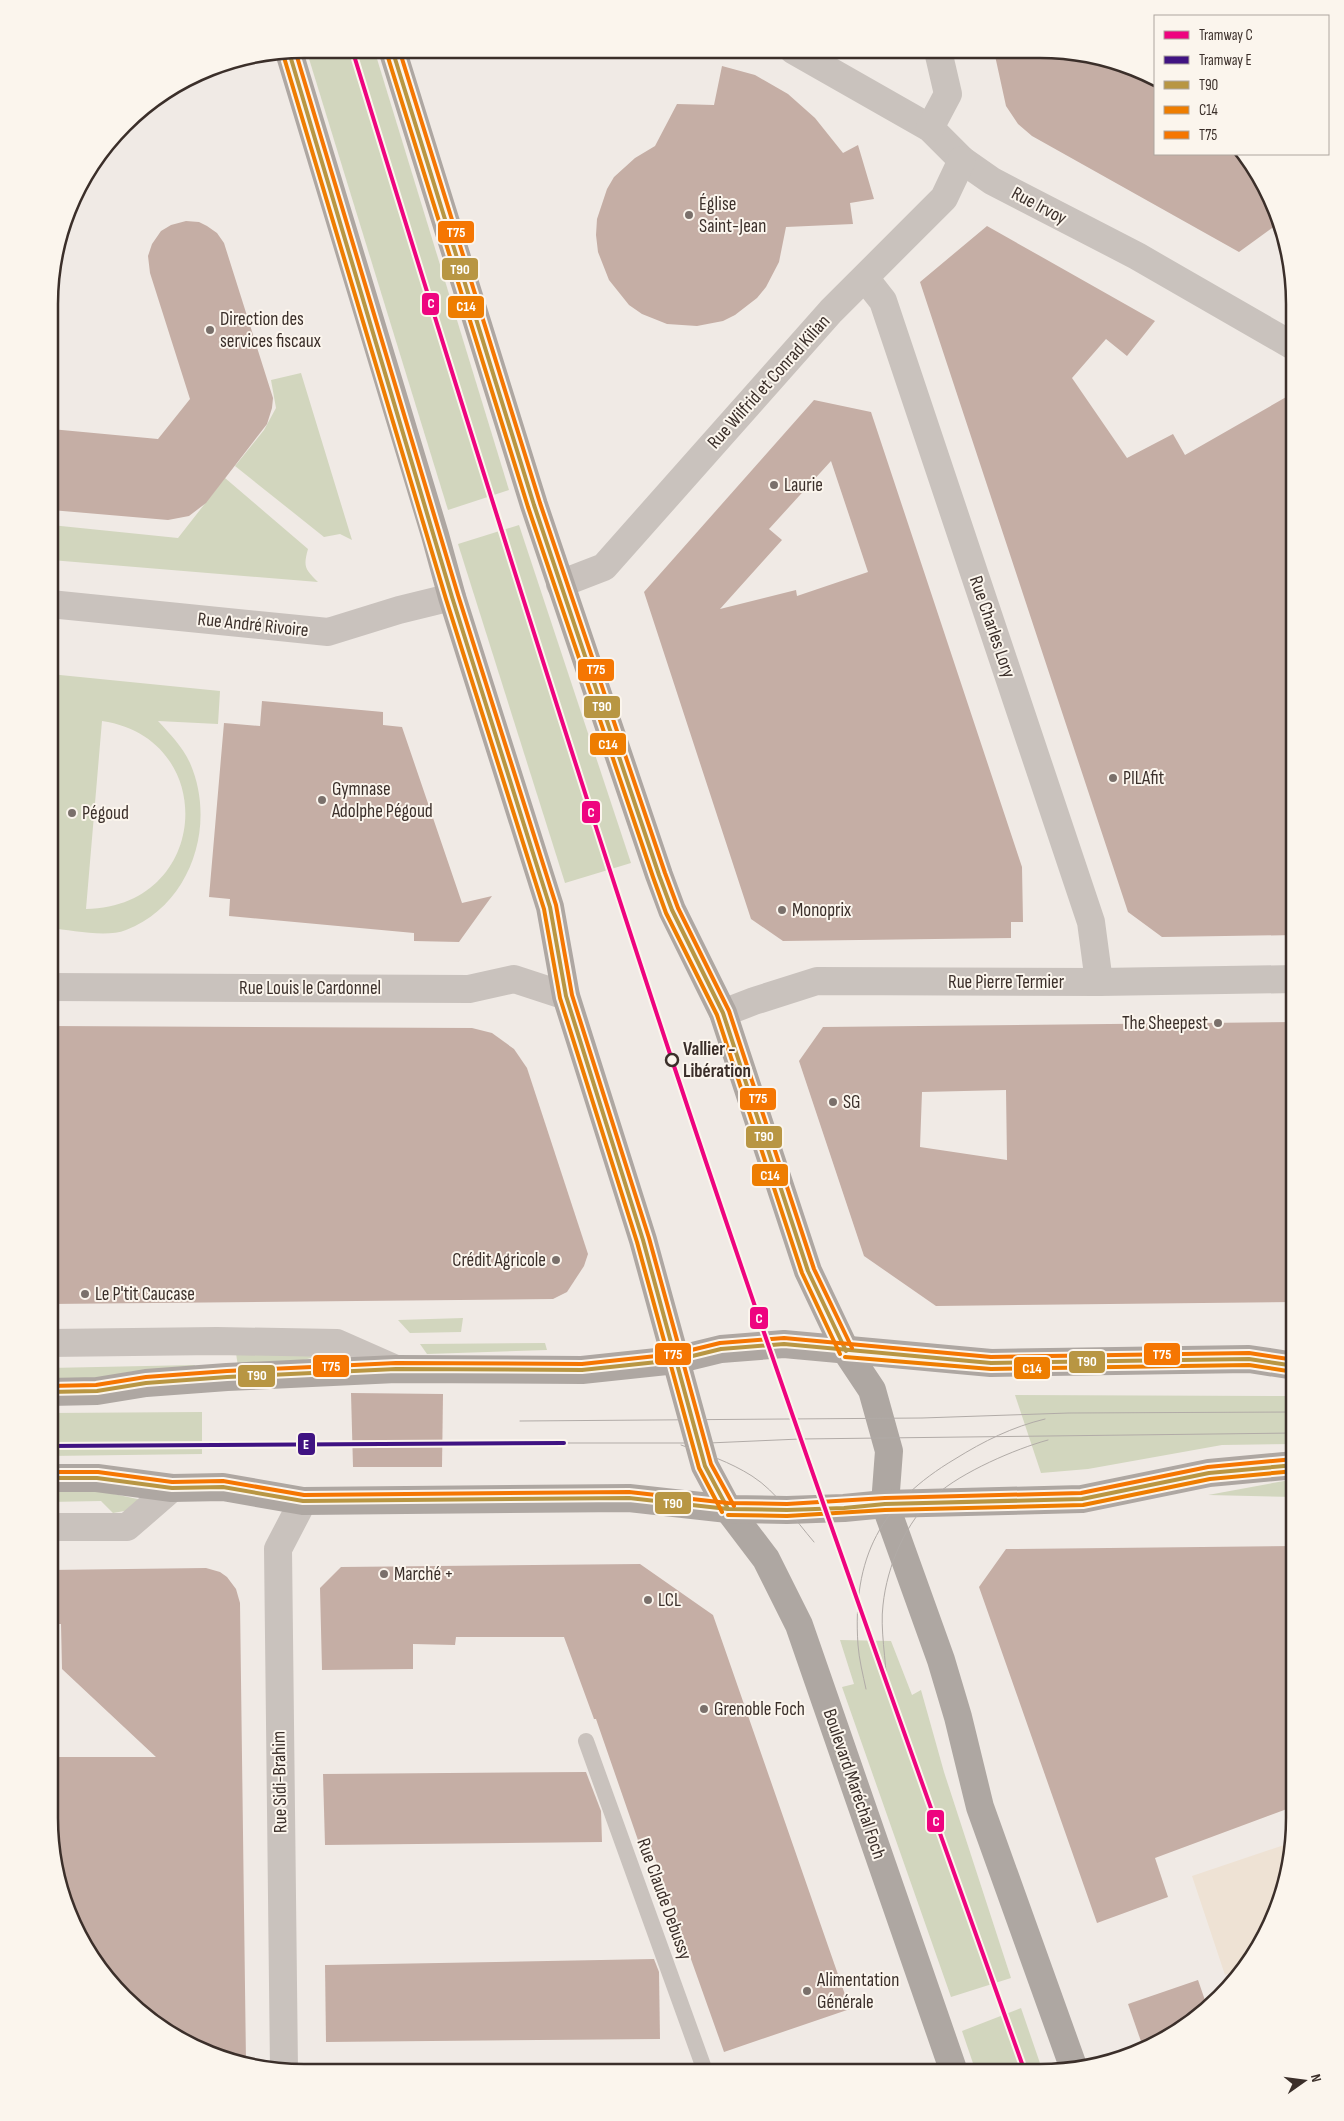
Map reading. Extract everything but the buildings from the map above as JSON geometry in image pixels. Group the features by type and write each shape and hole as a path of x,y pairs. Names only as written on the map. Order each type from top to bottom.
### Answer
{"main road":[{"name":"Boulevard Maréchal Foch","path":"291,58 452,597 550,907 566,996 643,1240 705,1466 728,1509 766,1559 799,1625 951,2064"},
{"path":"395,58 560,584 659,875 672,910 723,1013 808,1271 846,1351 872,1390 888,1451 885,1504 941,1660 958,1717 980,1807 1071,2061"},
{"path":"58,1392 97,1391 146,1383 227,1377 396,1369 582,1370 676,1360 721,1349 784,1344 991,1364 1249,1359 1286,1365"},
{"path":"58,1478 97,1478 172,1488 223,1487 303,1500 620,1497 728,1509 787,1510 885,1504 1082,1499 1209,1473 1286,1466"}],"street":[{"name":"Rue Irvoy","path":"807,58 930,128 962,160 992,181 1137,256 1286,342"},
{"path":"930,128 948,94 940,58"},
{"name":"Rue Wilfrid et Conrad Kilian","path":"560,584 604,567 820,323 944,198 962,160"},
{"name":"Rue Charles Lory","path":"865,278 882,301 1091,922 1099,982"},
{"name":"Rue André Rivoire","path":"58,605 328,632 400,610 452,597"},
{"name":"Rue Louis le Cardonnel","path":"58,987 469,989 514,979 566,996"},
{"name":"Rue Pierre Termier","path":"723,1013 817,981 1099,982 1286,979"},
{"path":"58,1343 217,1341 337,1343 396,1369"},
{"path":"58,1527 126,1527 172,1488"},
{"name":"Rue Sidi-Brahim","path":"284,2063 278,1549 303,1500"}],"lane":[{"name":"Rue Claude Debussy","path":"586,1741 702,2064"}],"green space":[{"path":"309,58 377,58 509,490 448,510"},
{"path":"301,373 352,540 340,534 324,537 235,466 264,430 276,408 271,380"},
{"path":"225,478 308,549 306,567 318,582 58,561 58,526 178,538"},
{"path":"519,525 631,863 565,883 458,544"},
{"path":"58,675 220,691 218,724 158,721 187,757 198,787 201,812 199,836 192,860 182,883 167,902 149,918 126,930 109,933 58,929","holes":["102,721 140,734 167,757 182,787 185,821 177,853 158,881 127,901 86,909"]},
{"path":"463,1318 461,1332 410,1333 398,1320"},
{"path":"545,1343 547,1350 427,1354 420,1344"},
{"path":"236,1353 329,1353 267,1370 238,1367"},
{"path":"195,1365 195,1371 134,1371 80,1382 58,1382 58,1368"},
{"path":"1015,1395 1286,1396 1286,1444 1222,1445 1088,1469 1041,1473"},
{"path":"202,1412 202,1454 58,1456 58,1413"},
{"path":"1286,1481 1286,1497 1208,1495"},
{"path":"58,1487 81,1487 142,1500 130,1510 113,1513 101,1501 58,1502"},
{"path":"840,1640 891,1641 912,1695 921,1690 944,1772 1011,1978 951,1997 842,1687 854,1684"},
{"path":"1021,2008 1040,2064 973,2064 962,2031"}],"shaded area":[{"path":"1285,1845 1282,1866 1268,1912 1254,1941 1232,1973 1225,1975 1192,1876"}],"tram line":[{"name":"C","path":"355,58 509,556 714,1187 801,1440 1022,2064"},
{"path":"520,1421 922,1418 1069,1413 1286,1412"},
{"path":"866,1689 858,1645 857,1614 860,1585 876,1536 890,1514 908,1494 929,1476 955,1459 999,1435 1045,1419"},
{"path":"564,1443 709,1443 800,1439 1286,1433"},
{"path":"887,1685 882,1624 883,1605 889,1575 907,1531 925,1506 947,1486 1005,1455 1048,1440"},
{"name":"E","path":"58,1446 564,1443"},
{"path":"681,1445 726,1462 752,1476 778,1498 814,1542"}],"transit line":[{"name":"C14","path":"284,58 446,599 544,909 560,998 637,1242 699,1468 722,1512"},
{"name":"T90","path":"291,58 452,597 550,907 566,996 643,1240 705,1466 728,1509"},
{"name":"T75","path":"297,58 458,595 556,905 572,995 649,1238 711,1464 734,1506"},
{"name":"C14","path":"388,58 528,507 653,877 666,913 717,1015 802,1273 840,1354"},
{"name":"T90","path":"395,58 534,505 659,875 672,910 723,1013 808,1271 846,1351"},
{"name":"T75","path":"402,58 540,503 665,873 678,908 729,1011 814,1269 852,1348"},
{"name":"T75","path":"58,1386 96,1385 146,1377 227,1371 396,1363 582,1364 675,1354 720,1343 784,1338 991,1357 1249,1353 1286,1359"},
{"name":"T90","path":"58,1392 97,1391 146,1383 227,1377 396,1369 582,1370 676,1360 721,1349 784,1344 991,1363 1249,1359 1286,1365"},
{"name":"C14","path":"845,1357 991,1369 1249,1365 1286,1371"},
{"name":"T75","path":"58,1472 98,1472 172,1482 223,1481 304,1495 629,1492 728,1503 787,1504 885,1498 1081,1493 1208,1467 1286,1460"},
{"name":"T90","path":"58,1478 97,1478 172,1488 223,1487 303,1501 629,1498 728,1509 787,1510 885,1504 1082,1499 1209,1473 1286,1466"},
{"name":"C14","path":"728,1515 787,1516 885,1510 1083,1505 1210,1479 1286,1472"}],"place":[{"name":"Église Saint-Jean","path":"689,215"},
{"name":"Direction des services fiscaux","path":"210,330"},
{"name":"Laurie","path":"774,485"},
{"name":"PILAfit","path":"1113,778"},
{"name":"Gymnase Adolphe Pégoud","path":"322,800"},
{"name":"Pégoud","path":"72,813"},
{"name":"Monoprix","path":"782,910"},
{"name":"The Sheepest","path":"1218,1023"},
{"name":"Vallier - Libération","path":"672,1060"},
{"name":"SG","path":"833,1102"},
{"name":"Crédit Agricole","path":"556,1260"},
{"name":"Le P'tit Caucase","path":"85,1294"},
{"name":"Marché +","path":"384,1574"},
{"name":"LCL","path":"648,1600"},
{"name":"Grenoble Foch","path":"704,1709"},
{"name":"Alimentation Générale","path":"807,1991"}]}
